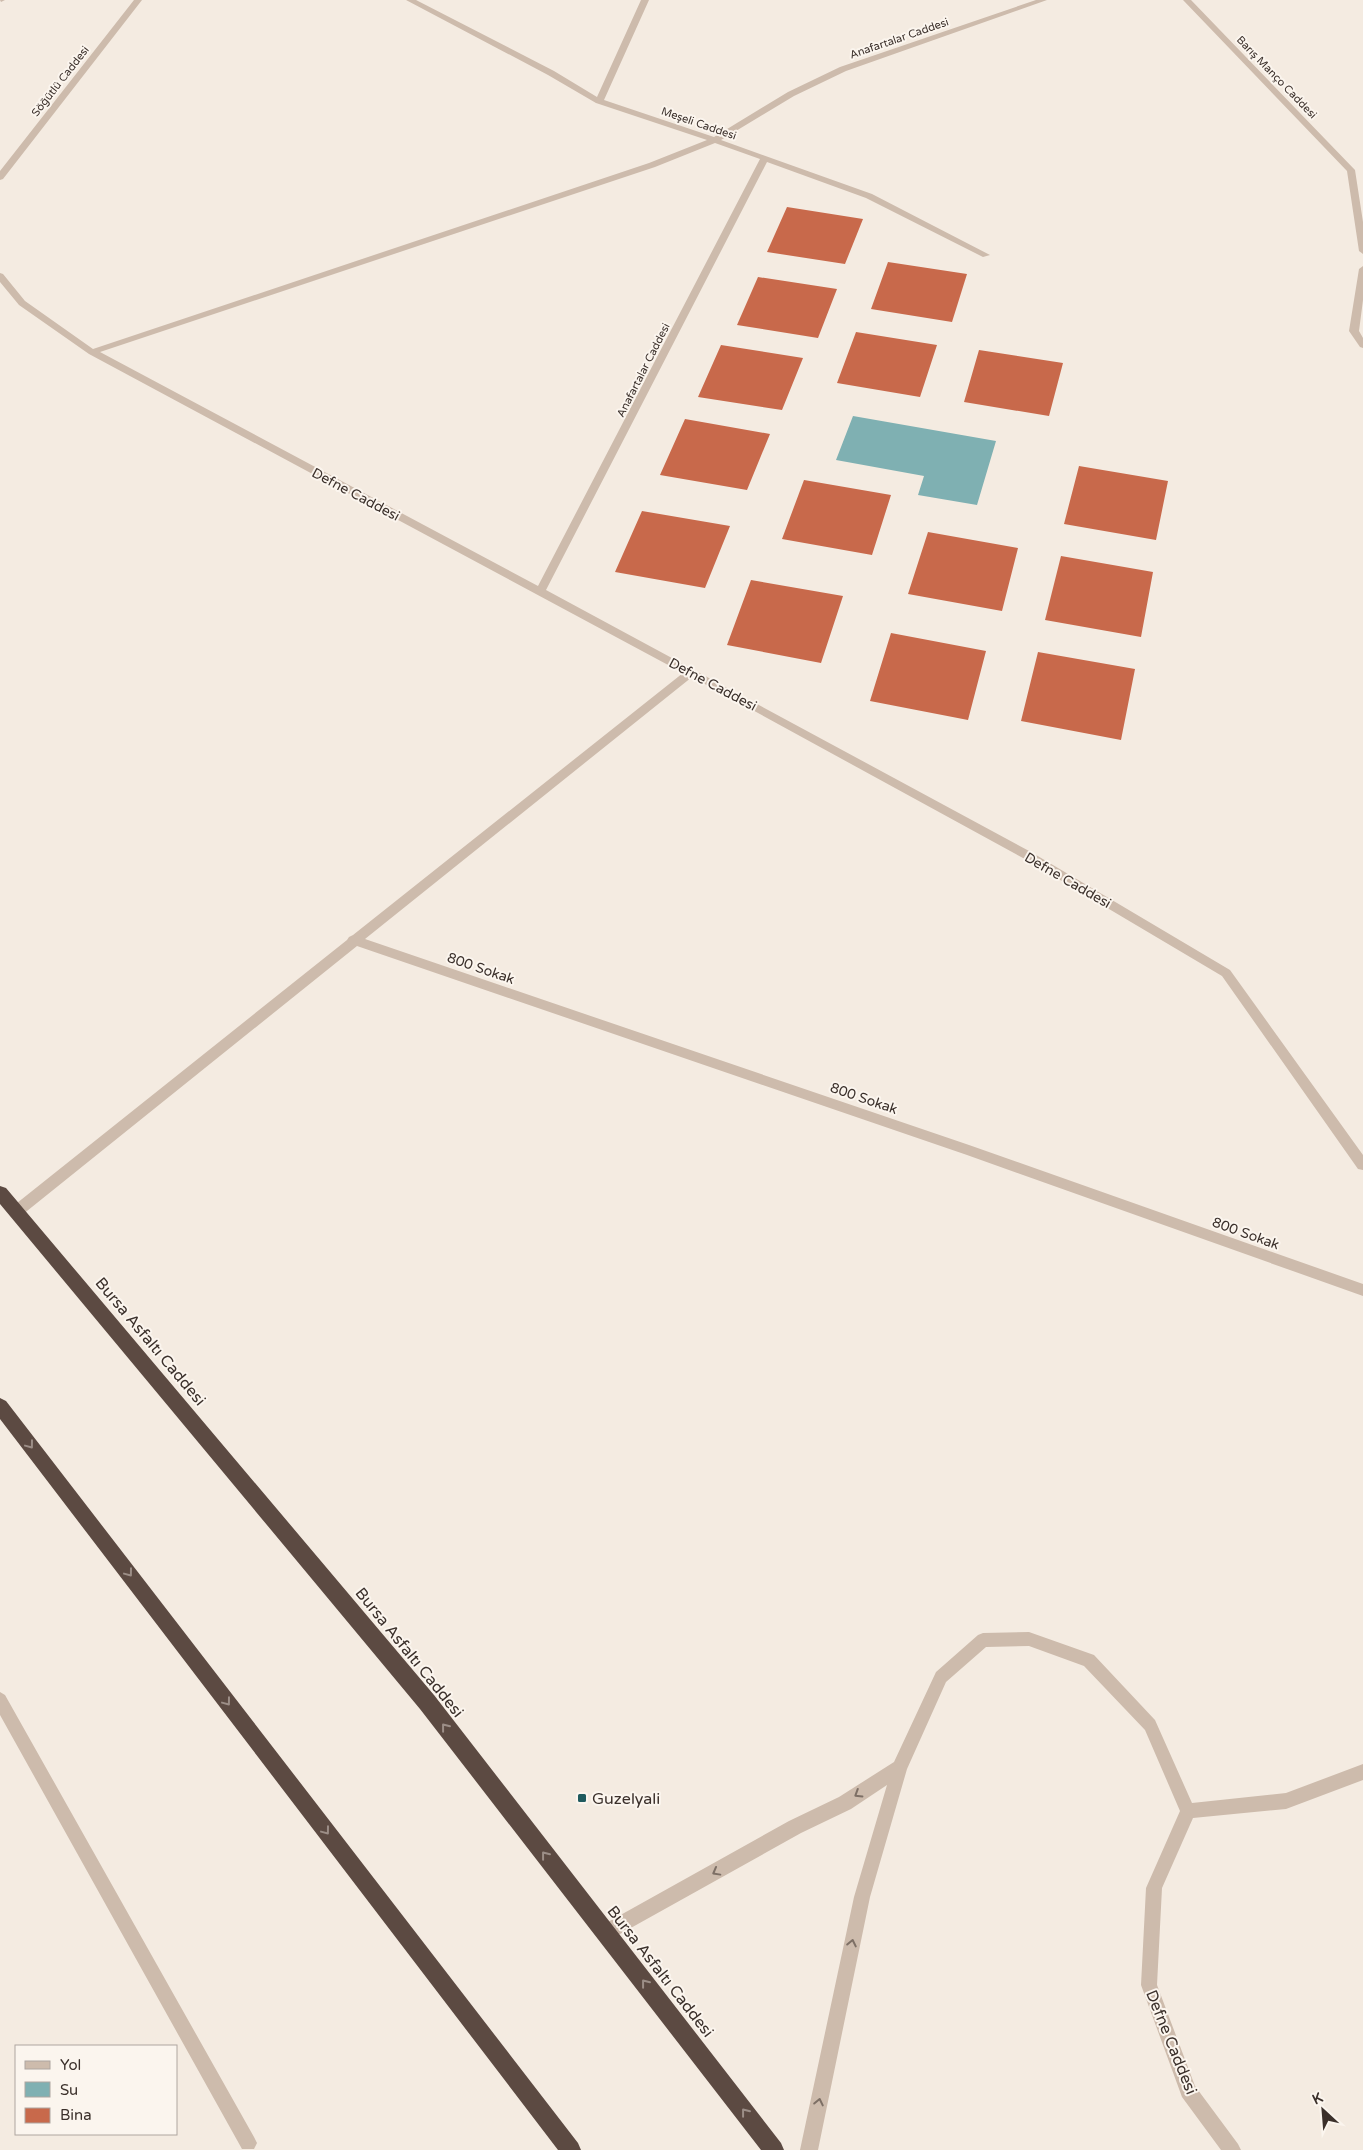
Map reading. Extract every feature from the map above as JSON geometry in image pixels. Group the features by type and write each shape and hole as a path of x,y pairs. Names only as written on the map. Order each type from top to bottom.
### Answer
{"highway":[{"name":"Bursa Asfaltı Caddesi","path":"0,1193 427,1702 774,2150"},
{"path":"0,1406 571,2150"}],"street":[{"name":"Söğütlü Caddesi","path":"0,176 138,0"},
{"name":"Meşeli Caddesi","path":"410,0 551,73 598,101 715,140 869,196 986,255"},
{"path":"598,101 645,0"},
{"name":"Anafartalar Caddesi","path":"92,352 652,165 715,140 791,94 844,69 1043,0"},
{"name":"Barış Manço Caddesi","path":"1187,0 1351,170 1363,251"},
{"name":"Anafartalar Caddesi","path":"540,593 765,158"},
{"path":"1363,269 1354,331 1363,345"},
{"name":"Defne Caddesi","path":"0,276 22,303 92,352 691,672 1027,855 1226,973 1363,1165"},
{"path":"17,1211 353,940 691,672"},
{"name":"800 Sokak","path":"353,940 969,1150 1363,1290"},
{"path":"809,2150 862,1897 900,1768 941,1677 983,1640 1028,1639 1089,1660 1150,1725 1188,1811 1286,1801 1363,1772"},
{"path":"0,1700 248,2143"},
{"path":"606,1933 795,1827 844,1803 900,1768"},
{"name":"Defne Caddesi","path":"1188,1811 1154,1888 1149,1985 1188,2091 1232,2150"}],"water":[{"path":"853,416 996,441 977,505 918,495 924,476 836,460"}],"building":[{"path":"787,207 863,219 845,264 767,252"},
{"path":"888,262 967,274 952,322 871,309"},
{"path":"758,277 837,289 818,338 737,325"},
{"path":"856,332 937,345 920,397 837,383"},
{"path":"721,345 803,358 782,410 698,397"},
{"path":"979,350 1063,363 1049,416 964,402"},
{"path":"685,419 770,434 747,490 660,475"},
{"path":"1079,466 1168,481 1156,540 1064,524"},
{"path":"804,480 891,495 872,555 782,539"},
{"path":"642,511 730,526 705,588 615,572"},
{"path":"928,532 1018,548 1002,611 908,594"},
{"path":"1061,556 1153,572 1141,637 1045,620"},
{"path":"751,580 843,596 821,663 727,645"},
{"path":"891,633 986,651 968,720 870,701"},
{"path":"1038,652 1135,669 1121,740 1021,721"}],"place":[{"name":"Guzelyali","path":"582,1798"}]}
